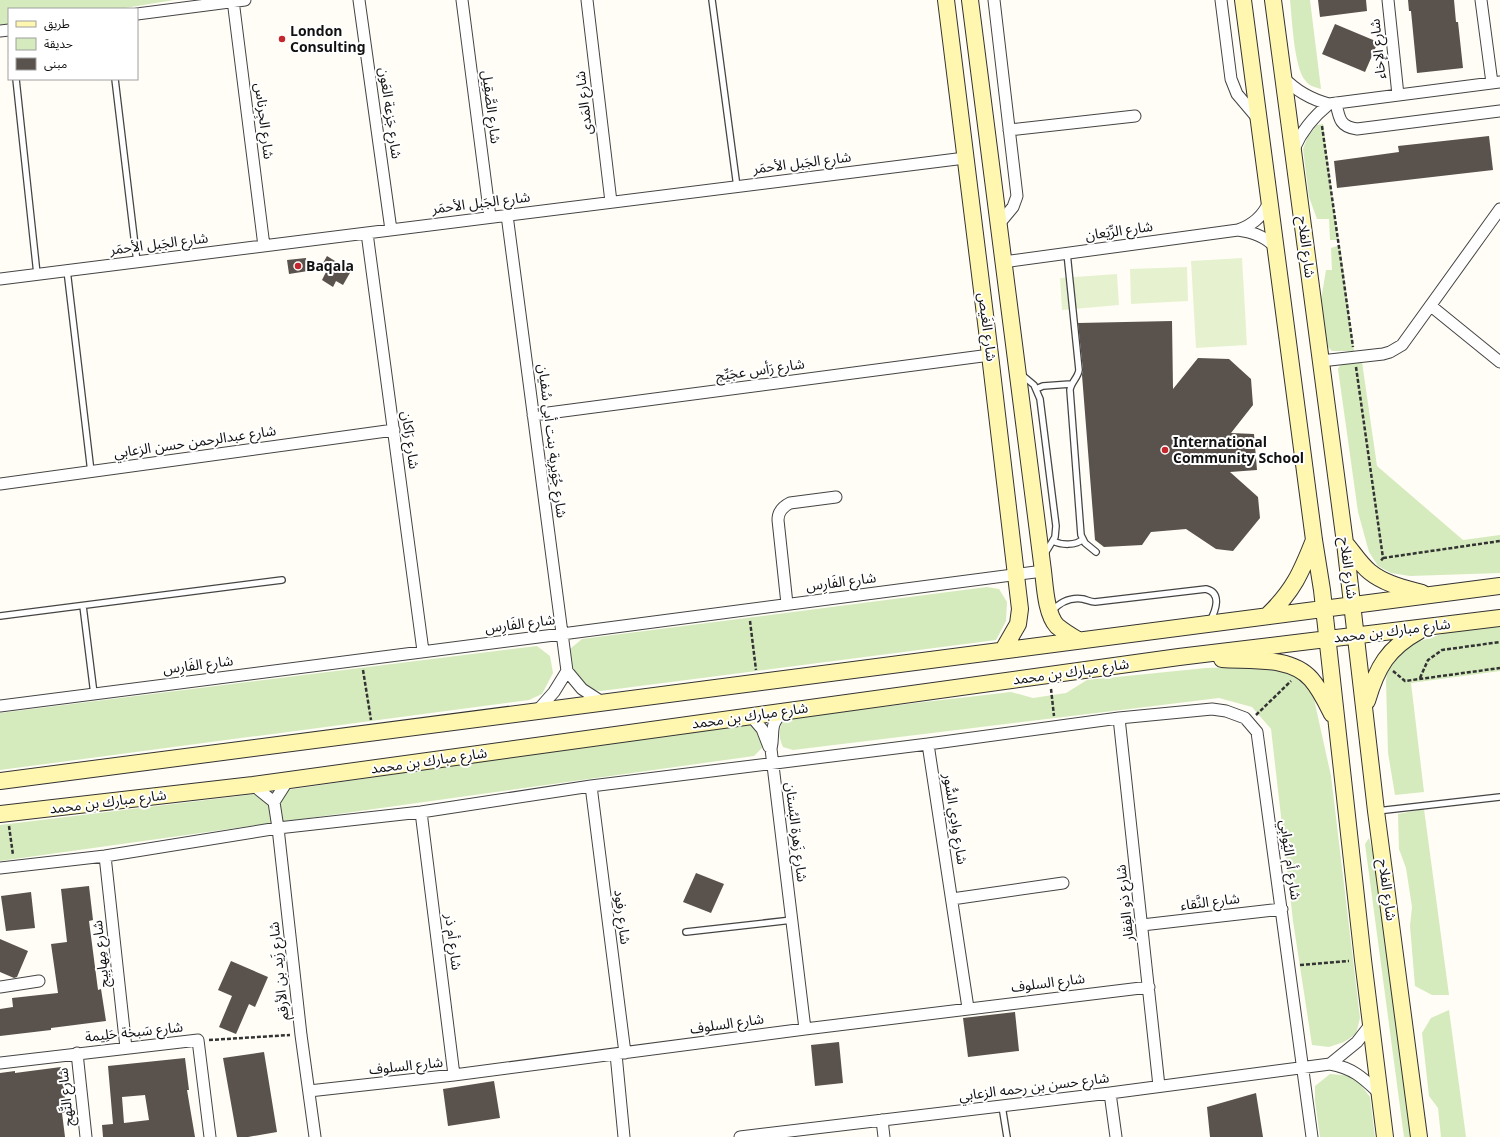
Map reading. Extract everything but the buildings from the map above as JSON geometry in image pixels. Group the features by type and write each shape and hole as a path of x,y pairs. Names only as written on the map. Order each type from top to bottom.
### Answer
{"main road":[{"name":"شارع الغَيص","path":"946,0 1020,609 1020,616 1015,631 1003,650"},
{"name":"شارع الغَيص","path":"970,0 1042,564 1050,614 1057,626 1078,640"},
{"name":"شارع الفلاح","path":"1243,0 1324,609 1363,960 1385,1137"},
{"name":"شارع الفلاح","path":"1273,0 1294,148 1353,605 1376,811 1419,1137"},
{"path":"1268,615 1282,602 1294,585 1304,566 1314,540"},
{"path":"1345,543 1369,571 1379,578 1397,586 1430,595"},
{"path":"0,780 1500,586"},
{"name":"شارع مبارك بن محمد","path":"4,814 253,785 1179,657 1500,618"},
{"path":"1365,707 1372,683 1391,650 1405,639 1424,628"},
{"path":"1179,657 1279,662 1296,667 1311,678 1322,694 1336,723"}],"street":[{"path":"138,14 245,0"},
{"name":"شارع جَزعة العَون","path":"359,0 390,230"},
{"name":"شارع الصَّقِيل","path":"462,0 490,217"},
{"name":"شارع المَدى","path":"588,0 611,202"},
{"path":"994,0 1016,199 1014,206 998,225"},
{"path":"1221,0 1231,80 1237,94 1260,120"},
{"name":"شارع الإخاء","path":"1388,0 1398,95"},
{"name":"شارع الإخاء","path":"1283,77 1292,87 1303,95 1316,101 1332,104 1496,83 1481,0"},
{"name":"شارع الجِرناس","path":"233,1 264,246"},
{"path":"1294,148 1300,135 1308,124 1318,113 1332,104 1341,121 1348,127 1357,129 1500,111"},
{"path":"1009,130 1135,116"},
{"name":"شارع الجَبل الأحمَر","path":"0,279 965,158"},
{"name":"شارع الرِّيَعان","path":"1003,262 1238,230 1245,228 1257,220 1262,215 1269,202"},
{"path":"1321,361 1383,354 1397,349 1406,341 1500,209"},
{"name":"شارع جُوَيرِية بنت أبي سُفيان","path":"507,215 567,671"},
{"name":"شارع الرِّيَعان","path":"1238,230 1252,232 1265,238 1275,247"},
{"name":"شارع رَاكان","path":"367,233 423,651"},
{"path":"1431,306 1500,362"},
{"name":"شارع رَأس عجَيِّج","path":"533,415 990,355"},
{"name":"شارع عبدالرحمن حسن الزعابي","path":"0,484 394,430"},
{"path":"787,604 778,520 780,512 790,503 836,497"},
{"name":"شارع الفَارِس","path":"0,706 1016,574 1042,564"},
{"path":"538,710 554,692 567,671 582,689 602,702"},
{"name":"شارع أم اليُوابِي","path":"0,868 105,856 278,828 421,812 591,786 928,744 1055,726 1212,709 1226,710 1245,718 1257,732 1290,966 1312,1137"},
{"name":"شارع زَهرة البُستان","path":"783,712 775,721 773,726 770,749 805,1029"},
{"name":"شارع زَهرة البُستان","path":"751,716 762,729 770,749"},
{"name":"شارع ذو الفِقار","path":"1120,718 1159,1086"},
{"name":"شارع وادِي السُّور","path":"928,744 968,1008"},
{"path":"253,785 274,802 288,780"},
{"name":"شارع رفود","path":"591,786 620,1053 624,1137"},
{"name":"شارع زَيد بن الأرقم","path":"274,802 314,1137"},
{"name":"شارع أم ذر","path":"421,812 454,1075"},
{"name":"شارع مِهابِيج","path":"105,856 126,1048"},
{"path":"952,899 1063,883"},
{"name":"شارع النَّقاء","path":"1142,925 1282,909"},
{"path":"0,987 39,981"},
{"name":"شارع السلوف","path":"309,1091 454,1075 968,1008 1149,987"},
{"path":"1330,1064 1357,1042 1371,1024"},
{"name":"شارع سَبخة حَلِيمة","path":"0,1063 198,1040 210,1137"},
{"name":"شارع النَّهج","path":"76,1053 86,1137"},
{"name":"شارع حسن بن رحمه الزعابي","path":"740,1137 1002,1106 1330,1064 1342,1066 1359,1074 1379,1093"},
{"path":"1110,1092 1116,1137"},
{"path":"882,1120 884,1137"}],"lane":[{"path":"712,0 738,186"},
{"path":"16,80 37,274"},
{"path":"115,80 137,262"},
{"path":"1067,253 1079,370 1077,376 1071,384 1070,390 1081,535 1090,548 1096,552"},
{"path":"67,270 91,472"},
{"path":"1017,371 1031,382 1040,399 1056,526 1053,541 1042,564"},
{"path":"1036,389 1043,386 1071,384"},
{"path":"1053,541 1058,543 1077,544 1083,539"},
{"path":"0,616 282,580"},
{"path":"1050,614 1057,606 1067,600 1079,599 1095,602 1206,589 1213,592 1216,598 1215,612 1209,623"},
{"path":"83,606 94,694"},
{"path":"1376,811 1500,796"},
{"path":"686,932 792,920"},
{"path":"1002,1106 1007,1137"}],"path":[{"path":"1322,125 1383,558 1500,541"},
{"path":"748,609 757,682"},
{"path":"1420,679 1428,660 1442,650 1500,642"},
{"path":"361,659 372,732"},
{"path":"1393,671 1405,681 1500,668"},
{"path":"1049,675 1055,726"},
{"path":"1248,722 1292,680"},
{"path":"4,814 14,866"},
{"path":"1290,966 1363,960"},
{"path":"198,1040 301,1035"}],"green space":[{"path":"0,0 174,0 125,8 8,8 8,26 0,27"},
{"path":"1290,0 1310,0 1321,89 1308,84 1301,74 1294,42"},
{"path":"1323,124 1338,240 1330,240 1329,219 1317,219 1309,197 1303,149 1308,136 1317,125"},
{"path":"1340,245 1354,351 1332,351 1328,347 1321,300 1326,270 1332,270 1331,248"},
{"path":"1242,258 1247,345 1196,348 1191,261"},
{"path":"1187,267 1188,301 1131,304 1130,269"},
{"path":"1117,274 1119,305 1062,310 1060,278"},
{"path":"1362,362 1377,466 1463,540 1500,535 1500,573 1410,576 1391,573 1378,566 1369,552 1358,512 1338,369 1341,364"},
{"path":"987,587 999,589 1007,602 1006,621 996,640 601,691 582,688 571,667 570,649 582,639"},
{"path":"1500,624 1500,671 1411,683 1424,792 1395,795 1388,753 1386,681 1388,668 1394,658 1414,643 1458,629"},
{"path":"537,646 550,656 553,673 542,694 529,700 0,770 0,713"},
{"path":"1274,666 1287,668 1308,685 1314,699 1331,776 1360,1018 1356,1034 1344,1042 1329,1047 1312,1045 1293,921 1271,729 1252,707 1219,698 793,750 783,747 780,739 780,728 786,718 1011,692 1033,698 1066,693 1087,680 1206,668"},
{"path":"750,722 762,737 762,748 754,756 0,861 0,825 280,791"},
{"path":"1424,809 1449,995 1432,995 1415,986 1410,926 1412,907 1406,868 1399,849 1398,814"},
{"path":"1369,838 1381,887 1414,1137 1404,1137 1365,844"},
{"path":"1449,1010 1466,1137 1441,1137 1438,1108 1429,1096 1422,1033 1431,1018"},
{"path":"1330,1074 1354,1076 1370,1097 1375,1137 1320,1137 1315,1101 1315,1086"}],"place":[{"name":"London Consulting","path":"282,39"},
{"name":"Baqala","path":"298,266"},
{"name":"International Community School","path":"1165,450"}]}
